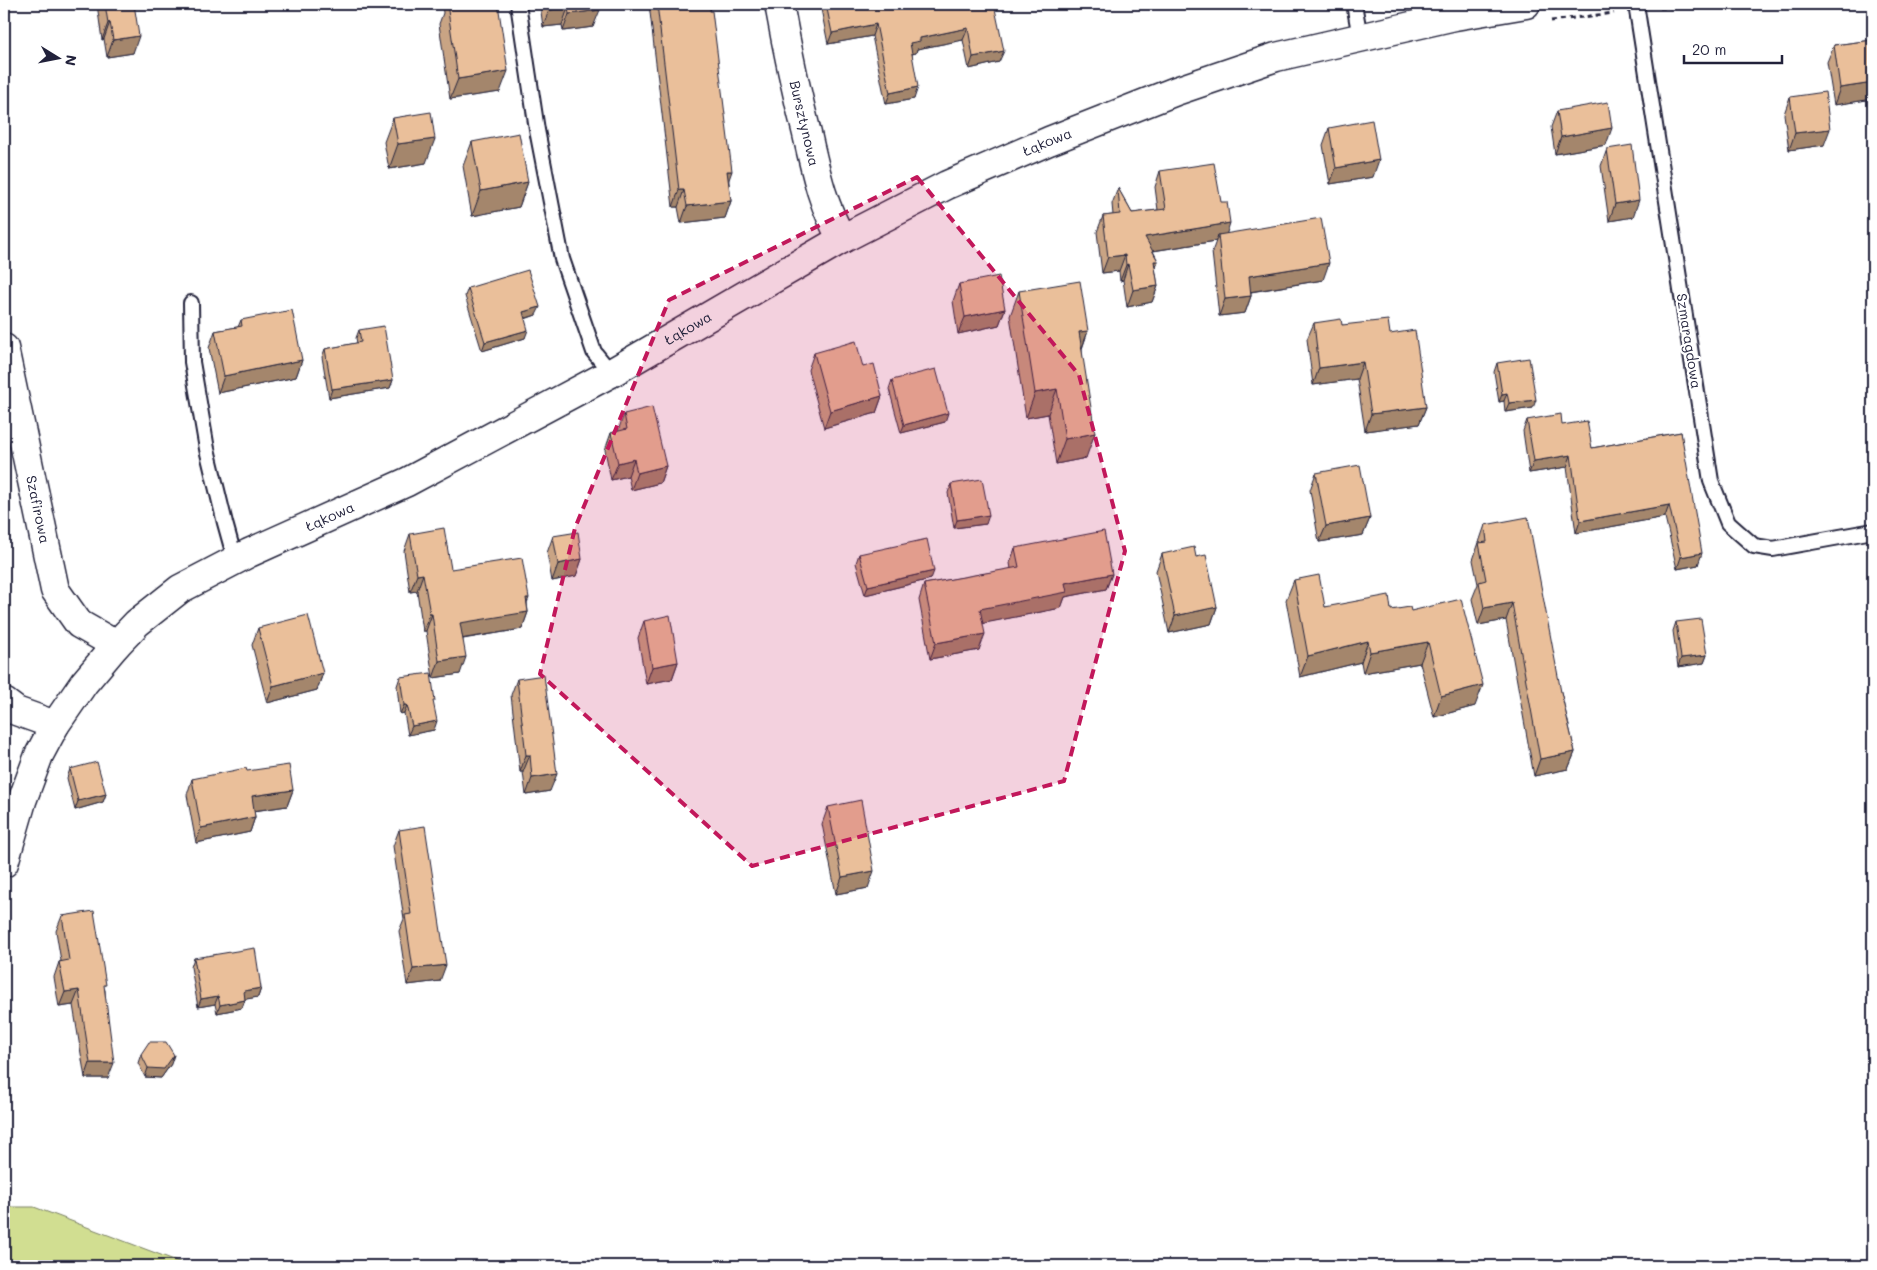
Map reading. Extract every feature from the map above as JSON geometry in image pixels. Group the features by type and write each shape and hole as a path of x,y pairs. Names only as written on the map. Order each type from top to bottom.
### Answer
{"street":[{"name":"Bursztynowa","path":"779,4 819,186 829,216 842,239"},
{"name":"Łąkowa","path":"4,863 22,801 39,754 55,725 84,683 116,645 137,623 180,589 235,560 407,482 611,374 842,239 947,185 1050,141 1176,91 1276,57 1455,16 1535,13"},
{"name":"Szafirowa","path":"4,348 55,590 79,624 116,645"},
{"path":"4,702 16,711 55,725"}],"lane":[{"path":"518,4 537,130 562,260 594,352 611,374"},
{"path":"1354,4 1360,37"},
{"name":"Szmaragdowa","path":"1636,7 1712,481 1728,523 1754,546 1772,549 1873,531"},
{"path":"191,303 192,362 207,449 224,523 235,560"}],"path":[{"path":"1535,13 1719,4"}],"highlighted area":[{"path":"917,177 1079,375 1125,551 1064,781 752,866 540,674 575,528 669,300"}],"green space":[{"path":"4,1207 34,1207 190,1266 4,1266"}],"building":[{"path":"105,4 134,4 139,36 113,40"},
{"path":"447,4 498,4 508,71 458,79"},
{"path":"548,4 599,4 600,10 569,14 568,8 549,10"},
{"path":"657,4 710,4 732,171 727,171 731,201 687,206 684,190 679,190"},
{"path":"826,4 994,4 1004,51 973,57 968,28 920,38 920,41 910,43 918,87 890,93 876,24 832,33"},
{"path":"1873,40 1873,83 1840,88 1834,45"},
{"path":"1825,92 1830,129 1795,133 1790,97"},
{"path":"1608,102 1612,128 1561,137 1557,111"},
{"path":"431,112 435,139 398,144 393,118"},
{"path":"1372,120 1379,160 1336,168 1329,128"},
{"path":"519,133 528,182 481,191 472,142"},
{"path":"1632,145 1639,200 1615,204 1607,149"},
{"path":"1214,163 1221,202 1227,202 1230,223 1145,237 1158,261 1154,261 1158,286 1133,290 1125,255 1108,257 1103,216 1120,214 1118,188 1132,213 1166,209 1160,171"},
{"path":"1321,218 1329,263 1249,276 1251,296 1225,299 1218,235"},
{"path":"528,270 540,307 523,312 528,330 485,342 468,288"},
{"path":"999,276 1005,309 965,317 959,284"},
{"path":"1080,281 1088,331 1079,332 1095,433 1065,439 1057,389 1035,393 1019,291"},
{"path":"292,310 302,360 224,376 215,331 242,326 241,320"},
{"path":"1341,319 1342,325 1388,320 1390,334 1415,330 1426,407 1371,414 1363,362 1319,368 1314,323"},
{"path":"384,326 393,380 332,389 325,349 361,342 359,330"},
{"path":"856,341 863,367 874,364 882,396 830,411 814,353"},
{"path":"1529,358 1536,400 1509,403 1507,393 1502,394 1497,363"},
{"path":"936,369 948,413 904,425 892,380"},
{"path":"652,407 666,466 637,473 634,459 618,463 611,433 627,429 624,414"},
{"path":"1561,414 1562,425 1587,421 1592,448 1681,432 1702,553 1681,557 1669,505 1580,521 1571,455 1534,461 1527,420"},
{"path":"1360,465 1370,518 1326,526 1316,473"},
{"path":"982,479 989,515 957,520 951,484"},
{"path":"1528,517 1561,692 1575,752 1540,759 1512,603 1484,608 1479,582 1486,580 1479,543 1487,542 1485,525"},
{"path":"444,528 451,569 522,558 529,598 526,598 528,612 460,623 466,657 439,661 432,614 430,614 423,574 417,575 410,534"},
{"path":"1104,531 1112,574 1065,583 1067,592 980,609 985,634 936,643 924,584 1019,567 1015,548"},
{"path":"578,532 582,559 558,564 553,536"},
{"path":"927,539 934,571 868,586 859,554"},
{"path":"1194,547 1196,557 1206,555 1217,607 1175,616 1162,554"},
{"path":"1319,575 1325,607 1389,595 1391,610 1410,607 1411,611 1461,599 1483,685 1441,696 1428,642 1370,652 1368,641 1308,656 1294,580"},
{"path":"308,615 323,673 273,686 258,628"},
{"path":"670,615 678,662 652,667 644,621"},
{"path":"1701,619 1707,655 1681,658 1676,622"},
{"path":"431,673 437,721 412,726 407,705 404,705 400,677"},
{"path":"544,675 557,774 532,778 530,755 526,755 517,679"},
{"path":"97,762 106,794 78,801 70,769"},
{"path":"289,765 293,790 252,796 255,817 201,828 192,779 246,768 247,771"},
{"path":"861,800 874,871 842,877 828,807"},
{"path":"425,826 446,965 413,969 405,915 411,914 399,830"},
{"path":"94,911 106,985 104,985 114,1063 90,1063 79,990 65,992 59,962 69,960 62,916"},
{"path":"255,948 261,988 244,991 245,1000 220,1005 218,996 201,999 194,958"},
{"path":"149,1042 166,1042 174,1055 164,1069 148,1068 141,1054"}]}
